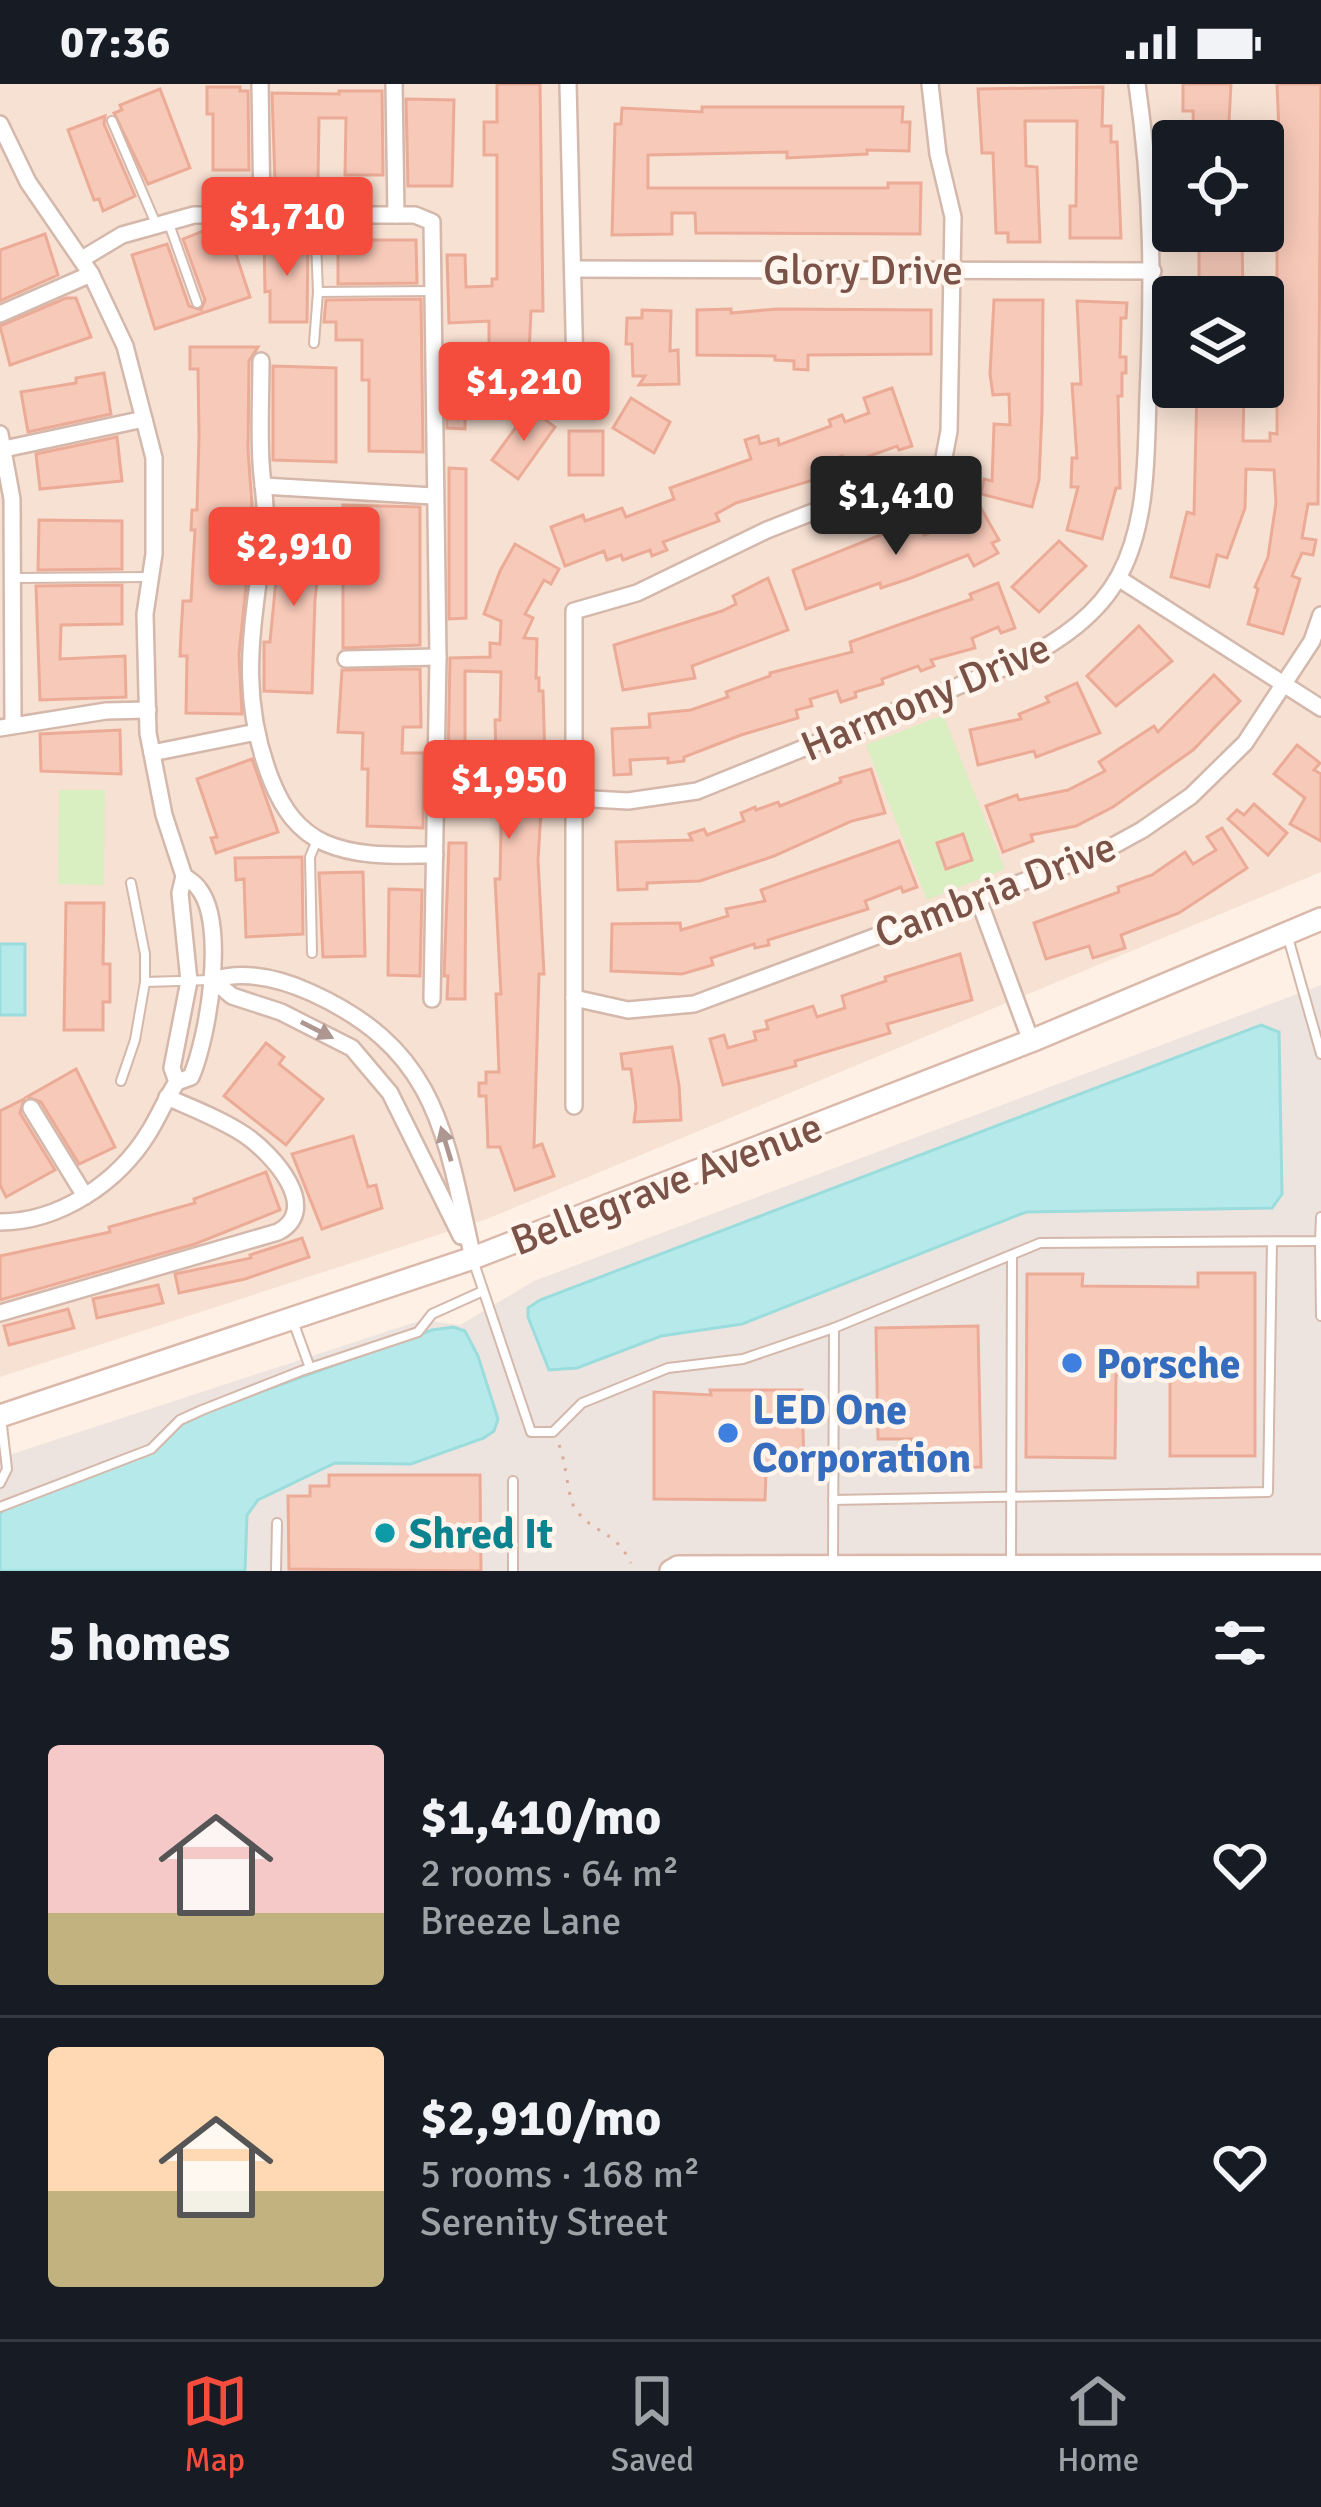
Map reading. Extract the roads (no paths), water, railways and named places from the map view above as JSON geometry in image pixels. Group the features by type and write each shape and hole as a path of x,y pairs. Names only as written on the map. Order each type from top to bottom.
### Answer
{"main road":[{"name":"Bellegrave Avenue","path":"0,1416 473,1258 1031,1041 1321,919"},
{"path":"671,1571 678,1567 1119,1570 1321,1566"}],"street":[{"path":"260,84 262,213"},
{"path":"394,84 396,214"},
{"path":"568,84 575,370"},
{"path":"574,1106 574,611 637,593 767,530 942,468 949,431 953,217 938,154 930,84"},
{"name":"Harmony Drive","path":"574,798 628,801 698,791 1024,660 1066,636 1118,578 1138,527 1154,272 1149,161 1137,84"},
{"path":"0,124 28,182 86,267 125,346 154,458 152,578 146,614 148,710 164,814 184,876 180,893 189,981 172,1090"},
{"path":"0,314 86,267 122,235 194,214 396,214 432,222 437,657 432,999"},
{"name":"Glory Drive","path":"573,269 1154,272"},
{"path":"261,361 266,521 251,621 250,709 280,802 301,828 317,838 370,854 435,854"},
{"path":"145,418 2,442 12,499 7,726 106,711 148,710"},
{"path":"263,486 433,496"},
{"path":"1118,578 1321,707"},
{"name":"Cambria Drive","path":"574,998 628,1010 694,1004 1100,853 1191,796 1245,742 1312,641 1321,615"},
{"path":"346,658 437,657"},
{"path":"152,753 256,733"},
{"path":"0,1222 50,1215 85,1196 136,1149 172,1090 191,1077 204,1046 213,980 207,907 200,889 184,876"},
{"path":"978,898 1031,1041"},
{"path":"213,980 237,973 300,988 350,1010 374,1030 424,1085 448,1148 473,1258"},
{"path":"213,980 232,995 281,1012 354,1051 390,1093 473,1258"},
{"path":"354,1051 374,1030"},
{"path":"0,1312 292,1225 298,1213 294,1192 277,1164 249,1138 172,1090"},
{"path":"31,1108 85,1196"}],"lane":[{"path":"112,121 197,303"},
{"path":"314,343 318,292 315,214"},
{"path":"318,292 433,291"},
{"path":"12,578 152,578"},
{"path":"312,953 310,857 317,838"},
{"path":"121,1081 146,982 130,883"},
{"path":"1286,933 1321,1054"},
{"path":"146,982 213,980"},
{"path":"1321,1217 1321,1316"},
{"path":"473,1258 531,1432 553,1432 582,1403 668,1368 743,1360 1040,1243 1320,1241"},
{"path":"833,1501 1268,1492 1272,1242"},
{"path":"1011,1568 1012,1255"},
{"path":"0,1507 151,1449 180,1420 310,1368 418,1332 432,1314 484,1291"},
{"path":"291,1317 310,1368"},
{"path":"833,1569 834,1328"},
{"path":"0,1416 7,1469 0,1483"},
{"path":"513,1481 513,1571"},
{"path":"276,1571 277,1523"}],"water":[{"path":"0,944 25,944 25,1015 0,1015"},
{"path":"1261,1025 1279,1032 1282,1194 1272,1208 1026,1212 742,1324 661,1336 577,1368 549,1370 528,1317 528,1308 540,1300"},
{"path":"453,1327 465,1331 478,1356 498,1419 494,1431 411,1464 335,1463 258,1500 247,1515 245,1571 0,1571 0,1514 4,1509 155,1451 177,1427 213,1409 432,1330"}],"place":[{"name":"Porsche","path":"1072,1363"},
{"name":"LED One Corporation","path":"728,1433"},
{"name":"Shred It","path":"385,1533"}]}
